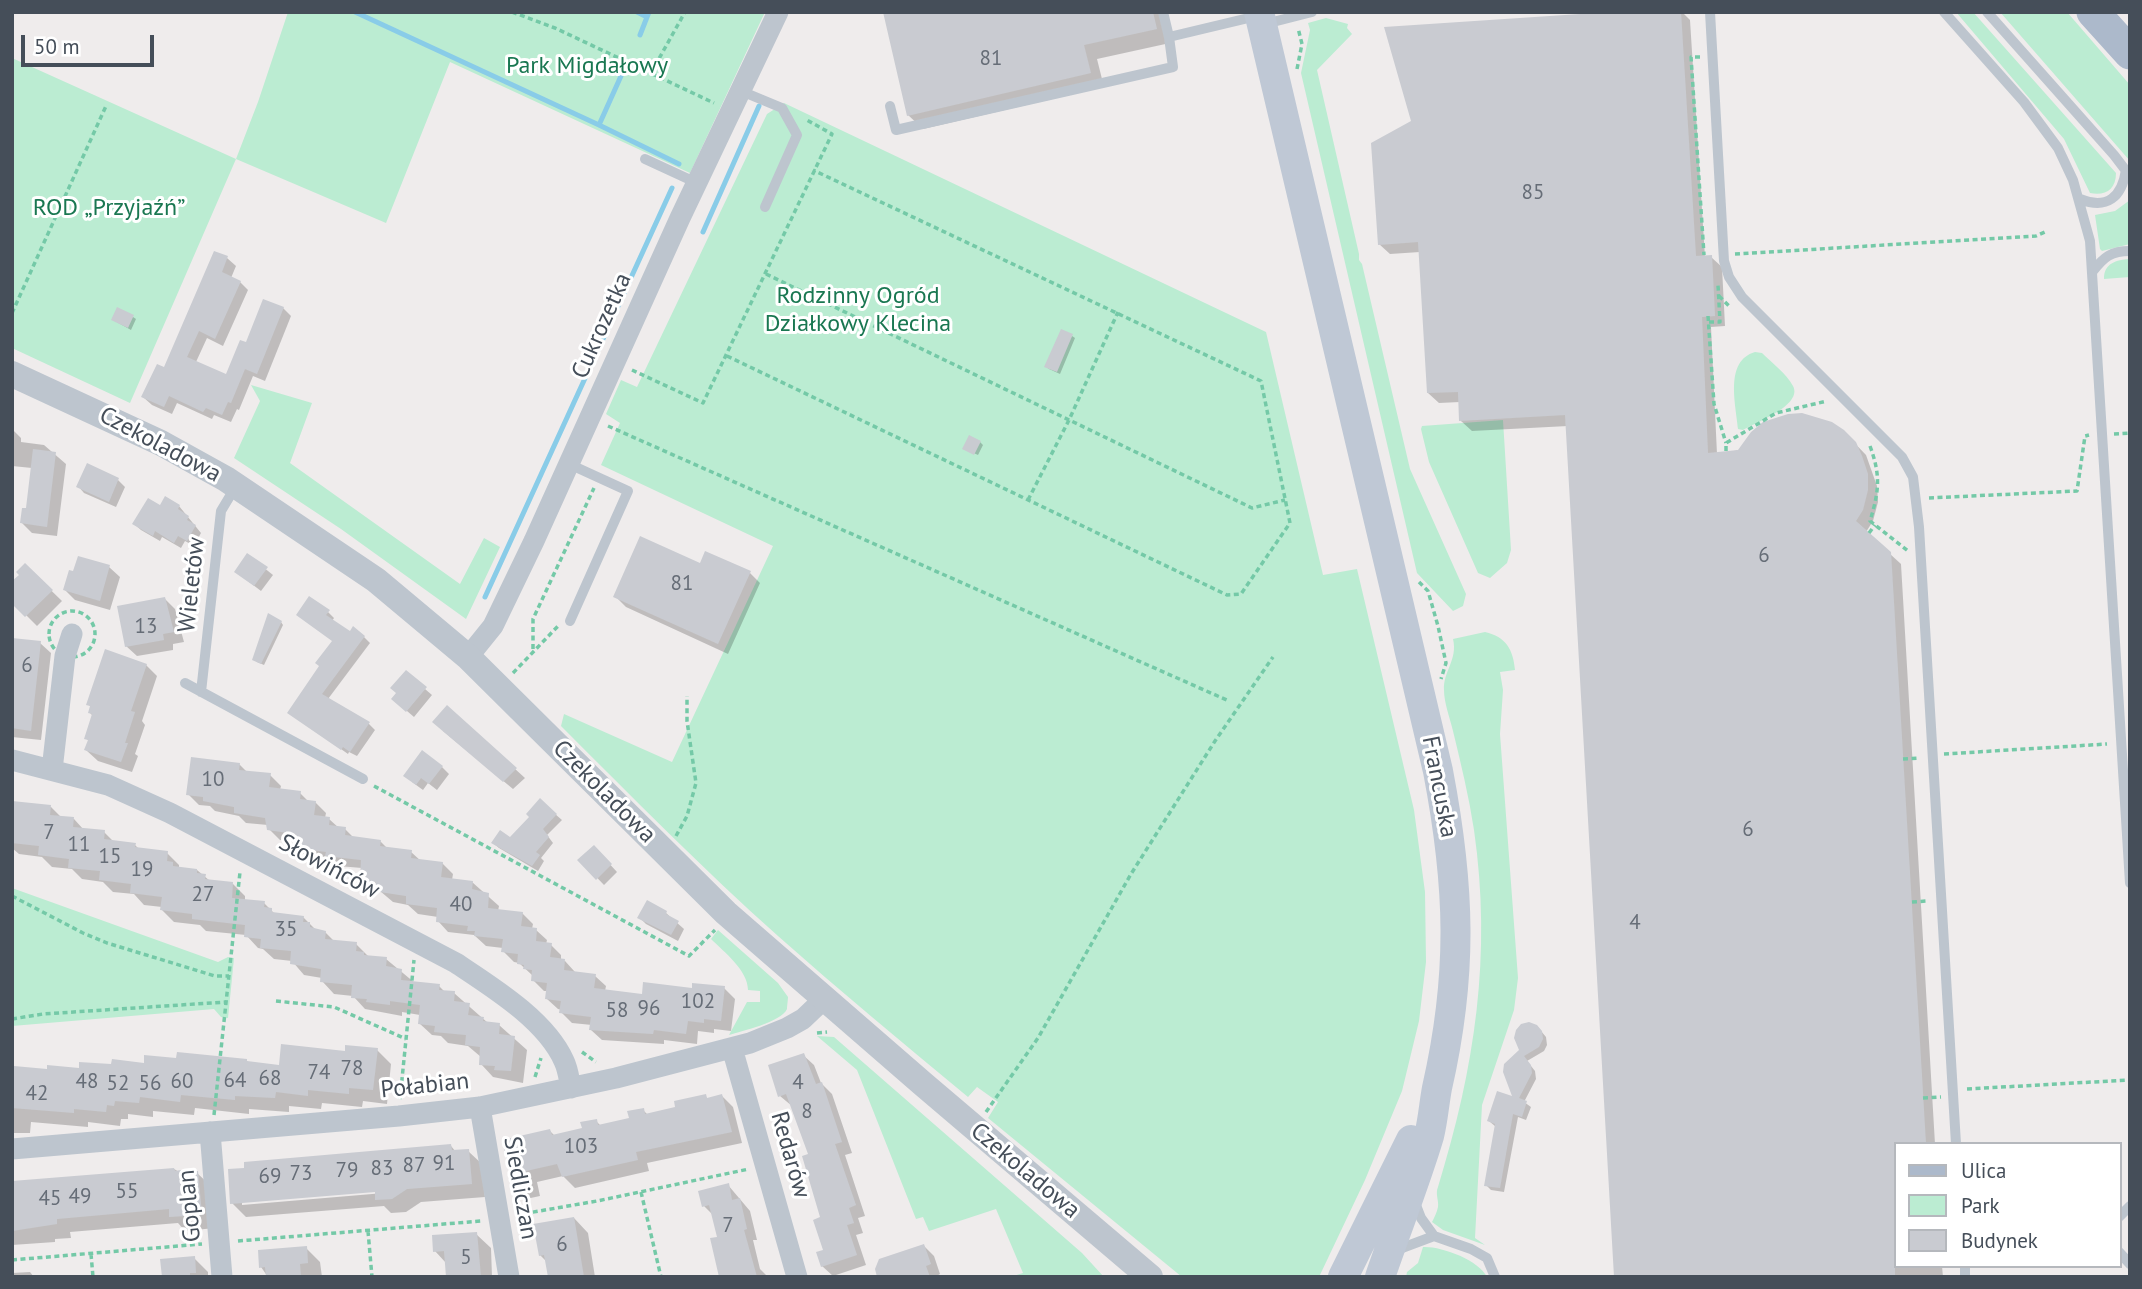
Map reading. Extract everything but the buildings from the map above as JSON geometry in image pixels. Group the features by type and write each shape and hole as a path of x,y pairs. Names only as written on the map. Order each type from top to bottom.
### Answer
{"main road":[{"path":"2094,12 2130,53"},
{"path":"2122,12 2130,21"},
{"name":"Francuska","path":"1261,17 1438,771 1453,862 1457,947 1452,1010 1437,1090"},
{"path":"1384,1266 1429,1133 1437,1090"},
{"path":"1343,1277 1437,1090"}],"street":[{"name":"Cukrozetka","path":"468,657 493,626 778,12"},
{"name":"Czekoladowa","path":"12,374 165,445 236,486 376,580 468,657 718,905 1150,1277"},
{"path":"52,770 65,656 72,634"},
{"name":"Słowińców","path":"12,760 108,785 170,813 456,963 498,991 548,1035 564,1061 571,1088"},
{"name":"Połabian","path":"12,1149 212,1126 480,1107 571,1088 732,1048 787,1028 811,1013 824,999"},
{"name":"Redarów","path":"732,1048 797,1277"},
{"name":"Siedliczan","path":"480,1107 509,1277"},
{"name":"Goplan","path":"212,1126 222,1277"}],"lane":[{"path":"890,106 896,130 1173,67 1163,12"},
{"path":"1169,37 1261,17 1312,12"},
{"path":"1710,12 1724,254 1729,277 1742,297 1902,457 1913,477 1917,499 1927,756 1956,1142"},
{"path":"1944,12 2043,126 2058,148 2080,199 2090,241 2130,883"},
{"path":"1987,12 2128,173 2124,184 2110,200 2094,204 2080,199"},
{"path":"741,91 782,108 797,135 765,207"},
{"path":"645,159 697,183"},
{"path":"2093,271 2103,258 2115,251 2130,251"},
{"path":"569,464 628,491 570,621"},
{"name":"Wieletów","path":"201,692 221,511 236,486"},
{"path":"185,683 363,779"},
{"path":"1411,1189 1422,1218 1434,1236 1471,1249 1487,1258 1495,1277"},
{"path":"1384,1266 1434,1236"}],"path":[{"path":"512,12 555,28 732,111"},
{"path":"651,73 685,12"},
{"path":"1692,57 1704,256"},
{"path":"12,313 106,106"},
{"path":"614,362 703,403 832,134 782,108"},
{"path":"727,356 1227,595 1241,594 1290,523 1261,381 813,170"},
{"path":"1724,254 2036,236 2047,231"},
{"path":"766,274 1252,508 1285,500"},
{"path":"1028,500 1118,312"},
{"path":"1708,316 1714,404 1726,451"},
{"path":"1726,443 1758,422 1796,407 1827,401 1835,409"},
{"path":"589,418 1229,701"},
{"path":"1917,499 2077,491 2085,436 2130,433"},
{"path":"1877,449 1868,440 1879,476 1878,497 1870,521 1910,552 1909,542"},
{"path":"533,651 533,619 599,477"},
{"path":"1868,533 1875,525"},
{"path":"1434,610 1443,645"},
{"path":"974,1127 1038,1038 1131,874 1215,741 1273,657"},
{"path":"673,841 687,816 696,783 687,721 687,696"},
{"path":"1903,759 2109,744"},
{"path":"1923,769 1927,756"},
{"path":"363,779 689,956 711,934"},
{"path":"212,1126 240,866"},
{"path":"1912,902 1930,901 1929,890"},
{"path":"12,897 107,943 215,976 229,976"},
{"path":"400,1105 415,959"},
{"path":"276,1001 334,1007 406,1039"},
{"path":"12,1018 226,1002"},
{"path":"534,1080 541,1057"},
{"path":"1943,1105 1942,1090 2129,1080"},
{"path":"1923,1098 1943,1097"},
{"path":"507,1217 758,1167"},
{"path":"641,1192 661,1277"},
{"path":"227,1242 492,1219"},
{"path":"368,1231 373,1277"},
{"path":"12,1260 212,1244"},
{"path":"91,1254 93,1277"}],"green space":[{"name":"Park Migdałowy","path":"288,12 765,12 690,173 450,62 386,223 236,159"},
{"path":"1956,12 1973,12 2116,173 2112,188 2100,194 2090,193 2064,139"},
{"path":"2000,12 2067,12 2130,85 2130,161"},
{"path":"1326,18 1348,24 1347,28 1352,34 1317,70 1359,260 1410,469 1466,594 1463,606 1453,611 1417,573 1301,73 1310,30 1308,23"},
{"name":"ROD „Przyjaźń”","path":"12,58 236,159 130,403 12,348"},
{"name":"Rodzinny Ogród Działkowy Klecina","path":"784,103 1266,332 1323,575 1357,569 1414,810 1425,892 1426,962 1419,1021 1402,1091 1365,1180 1319,1277 1182,1277 988,1118 998,1102 977,1087 968,1097 778,936 695,859 561,726 564,714 672,762 773,546 601,465 620,423 606,414 621,380 637,387 767,114"},
{"path":"2130,200 2130,244 2102,251 2095,215 2115,211"},
{"path":"2130,259 2130,277 2104,279 2106,269 2112,263"},
{"path":"1755,352 1762,353 1783,372 1793,386 1794,393 1791,400 1777,412 1743,430 1738,429 1734,396 1735,374 1745,357"},
{"path":"251,385 312,403 290,463 460,584 484,538 500,547 466,619 341,529 234,458 260,401"},
{"path":"1503,420 1511,550 1507,563 1490,578 1478,573 1429,462 1421,429 1422,426"},
{"path":"1485,632 1498,637 1507,645 1515,670 1500,672 1503,690 1500,734 1518,978 1514,1010 1482,1105 1475,1238 1485,1245 1443,1230 1432,1222 1438,1207 1437,1190 1462,1098 1470,1054 1477,1010 1481,922 1474,830 1465,780 1445,700 1444,683 1454,653 1453,639"},
{"path":"12,888 218,962 228,957 234,958 228,1018 221,1017 214,1009 12,1026"},
{"path":"718,930 778,983 788,997 787,1009 783,1014 761,1025 729,1035 747,1002 760,1002 760,991 748,990 740,969 711,939"},
{"path":"817,1036 834,1037 1082,1253 1104,1277 1010,1277 1023,1273 996,1209 929,1231 923,1217 916,1219 857,1070"},
{"path":"1423,1247 1459,1255 1476,1265 1487,1277 1406,1277 1407,1272 1418,1263"}],"waterway":[{"path":"355,12 599,125"},
{"path":"637,12 647,17"},
{"path":"640,35 649,12"},
{"path":"621,76 599,125 679,164"},
{"path":"703,232 759,106"},
{"path":"485,597 672,188"}]}
